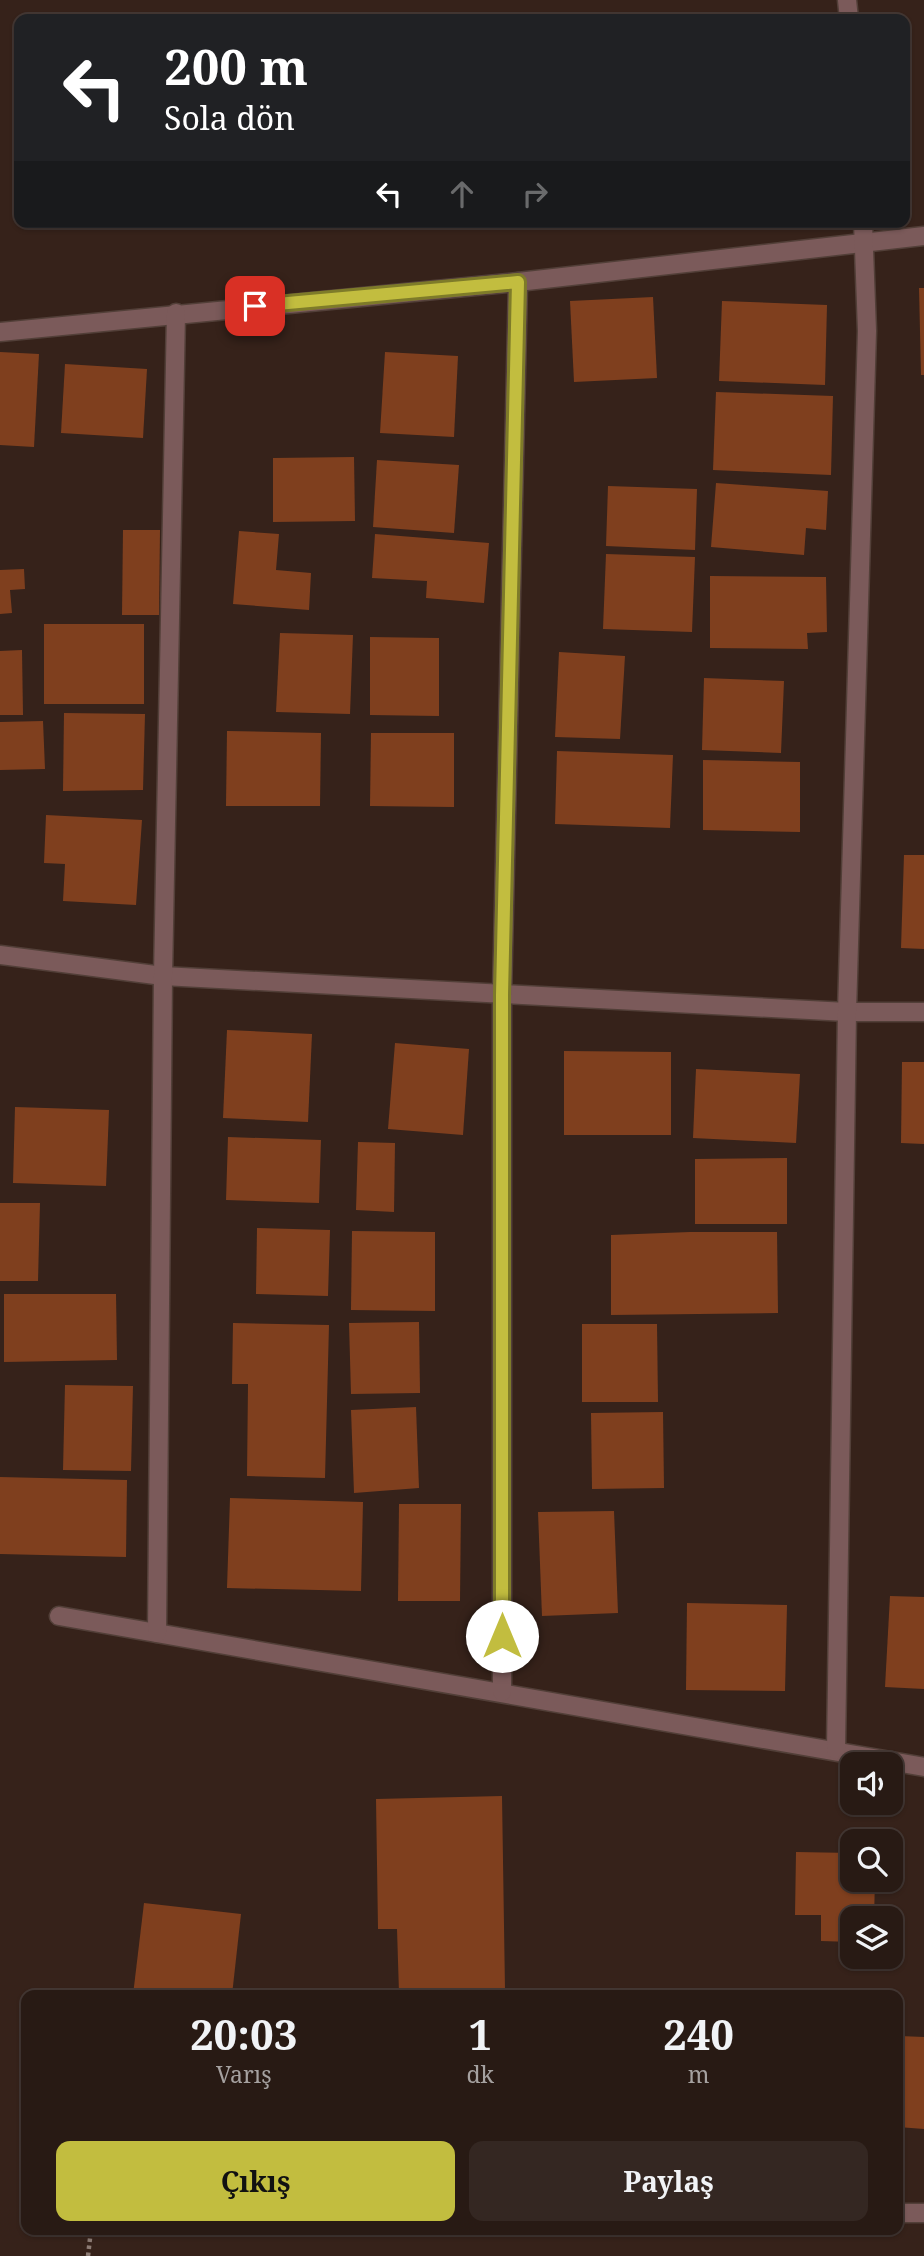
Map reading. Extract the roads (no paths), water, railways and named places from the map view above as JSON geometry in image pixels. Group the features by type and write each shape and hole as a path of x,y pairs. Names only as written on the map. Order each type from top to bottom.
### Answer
{"street":[{"path":"836,1751 846,1012 867,331 863,228"},
{"path":"0,332 518,282 924,236"},
{"path":"502,1692 502,995 518,282"},
{"path":"157,1633 163,976 176,313"},
{"path":"0,955 163,976 846,1012 924,1012"},
{"path":"59,1616 924,1767"},
{"path":"903,2213 924,2213"}]}
